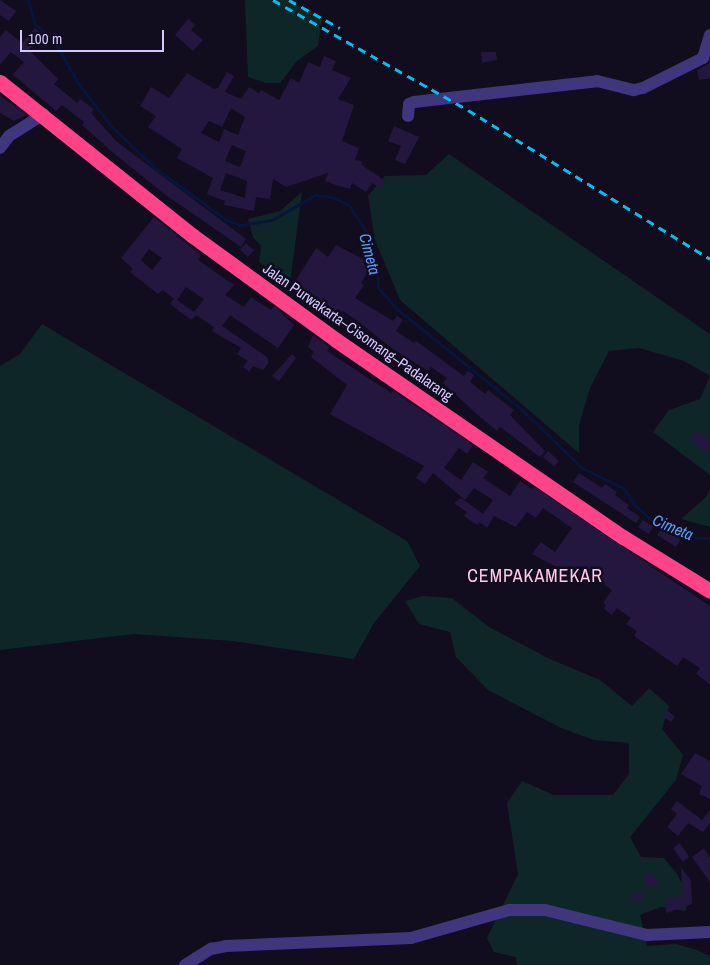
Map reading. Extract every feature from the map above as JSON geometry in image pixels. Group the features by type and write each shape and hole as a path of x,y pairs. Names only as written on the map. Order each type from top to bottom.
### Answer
{"highway":[{"name":"Jalan Purwakarta–Cisomang–Padalarang","path":"0,82 44,114 193,236 336,340 615,532 710,591"}],"street":[{"path":"408,116 409,104 414,102 597,80 634,90 643,88 703,58 710,34"},
{"path":"0,148 5,132 44,114"},
{"path":"185,965 211,949 226,946 411,938 509,910 545,910 647,935 710,932"}],"green space":[{"path":"245,0 288,0 322,16 318,46 297,61 280,83 266,83 248,77"},
{"path":"449,154 710,334 710,376 684,361 639,348 609,351 590,388 579,425 579,453 400,300 375,240 368,196 385,176 426,175"},
{"path":"302,192 290,283 259,262 261,246 253,237 248,219 280,211"},
{"path":"42,324 407,541 420,566 374,623 354,659 232,641 134,634 0,650 0,366 20,354"},
{"path":"710,376 710,475 653,432 669,410 700,399"},
{"path":"710,489 710,527 681,519 706,497"},
{"path":"422,596 452,598 489,627 550,659 600,680 632,706 649,688 669,706 662,729 683,755 676,780 630,837 641,857 664,858 677,874 688,896 686,911 661,907 640,915 647,946 676,944 697,950 710,956 710,965 517,965 516,957 494,952 487,938 518,874 507,803 522,781 554,795 613,795 629,774 629,743 594,740 561,728 488,690 456,657 450,632 419,624 405,601"}],"building":[{"path":"0,0 16,11 9,21 0,15"},
{"path":"188,19 195,25 191,30 203,40 193,51 175,35"},
{"path":"35,28 42,34 29,50 58,79 54,84 77,103 80,99 94,109 91,113 116,141 246,239 241,247 163,193 111,151 82,125 84,122 62,105 56,111 24,84 13,74 24,62 11,52 0,65 0,37 6,30 22,43"},
{"path":"481,52 496,52 497,60 482,63"},
{"path":"324,56 336,61 332,70 351,78 338,99 354,105 342,141 359,148 355,160 362,161 362,165 385,181 380,188 372,183 366,192 352,183 350,189 336,185 325,181 328,173 286,187 273,179 270,199 256,197 254,211 224,205 225,201 207,194 213,178 177,158 182,149 148,127 156,116 140,106 151,87 169,98 187,73 214,89 218,88 227,72 234,76 225,92 241,99 249,87 259,93 261,90 279,100 291,78 299,83 308,62 320,67","holes":["231,108 245,117 238,135 224,129 219,142 201,133 209,121 222,127","232,145 246,151 240,167 225,161","226,173 247,181 245,198 220,190"]},
{"path":"710,63 710,78 699,80 697,70"},
{"path":"0,96 27,115 14,121 0,113"},
{"path":"394,126 419,137 405,164 395,160 401,146 388,141"},
{"path":"154,217 201,255 198,260 234,285 225,295 244,307 251,297 271,310 274,306 294,325 278,348 230,315 222,326 267,357 269,362 263,370 253,366 249,372 243,367 248,361 237,354 241,348 212,331 214,327 196,315 191,320 170,304 174,299 163,290 158,294 130,272 133,269 121,258","holes":["149,249 162,258 152,270 141,260","186,287 204,299 194,312 177,300"]},
{"path":"246,243 254,250 248,257 240,250"},
{"path":"336,245 373,264 361,283 364,285 355,298 393,321 397,316 403,320 396,331 414,343 416,341 464,376 468,371 474,375 470,382 485,394 488,390 514,410 510,415 545,451 540,457 500,427 497,431 480,417 443,383 447,378 431,367 428,371 394,350 343,311 341,314 294,283 316,248 328,257"},
{"path":"313,335 329,347 327,351 391,393 393,391 473,445 467,454 459,448 444,468 461,480 473,462 488,472 483,478 510,496 520,481 532,489 534,487 710,606 710,684 696,674 700,668 683,657 677,666 634,636 637,631 626,624 631,618 617,608 612,615 604,609 606,605 603,603 612,590 591,576 586,584 570,574 565,580 558,576 562,570 532,554 541,542 555,552 572,528 543,508 536,518 527,512 516,527 494,516 487,528 479,522 477,525 464,516 467,512 454,503 461,498 483,514 493,500 474,488 465,500 433,473 425,484 416,478 424,466 330,414 347,385 311,357 314,352 308,347"},
{"path":"292,354 296,358 279,381 272,376"},
{"path":"698,430 710,441 710,449 705,453 690,438"},
{"path":"548,451 559,461 554,467 543,457"},
{"path":"579,473 602,488 605,484 617,492 615,495 629,505 627,508 640,517 636,523 573,482"},
{"path":"643,520 653,527 649,534 638,527"},
{"path":"663,527 681,539 676,547 657,535"},
{"path":"667,710 675,717 671,722 662,716"},
{"path":"695,753 710,761 710,799 699,794 702,786 681,774"},
{"path":"677,801 702,820 710,810 710,823 703,832 688,823 678,836 667,827 677,814 671,809"},
{"path":"680,843 689,857 683,862 673,848"},
{"path":"704,848 710,858 710,882 692,857"},
{"path":"681,867 691,881 692,904 666,913 665,899 682,896"},
{"path":"653,872 658,884 647,888 642,877"},
{"path":"642,892 643,900 632,902 631,894"}],"waterway":[{"name":"Cimeta","path":"28,0 34,23 56,44 78,83 112,127 155,168 225,219 240,225 272,220 315,195 332,197 349,205 366,231 377,268 378,288 397,309 521,409 582,468 623,488 634,504 653,522 673,526 694,538 710,538"}],"railway":[{"path":"273,0 468,110 710,259"},
{"path":"289,0 340,28"}],"district":[{"name":"CEMPAKAMEKAR","path":"535,576"}]}
